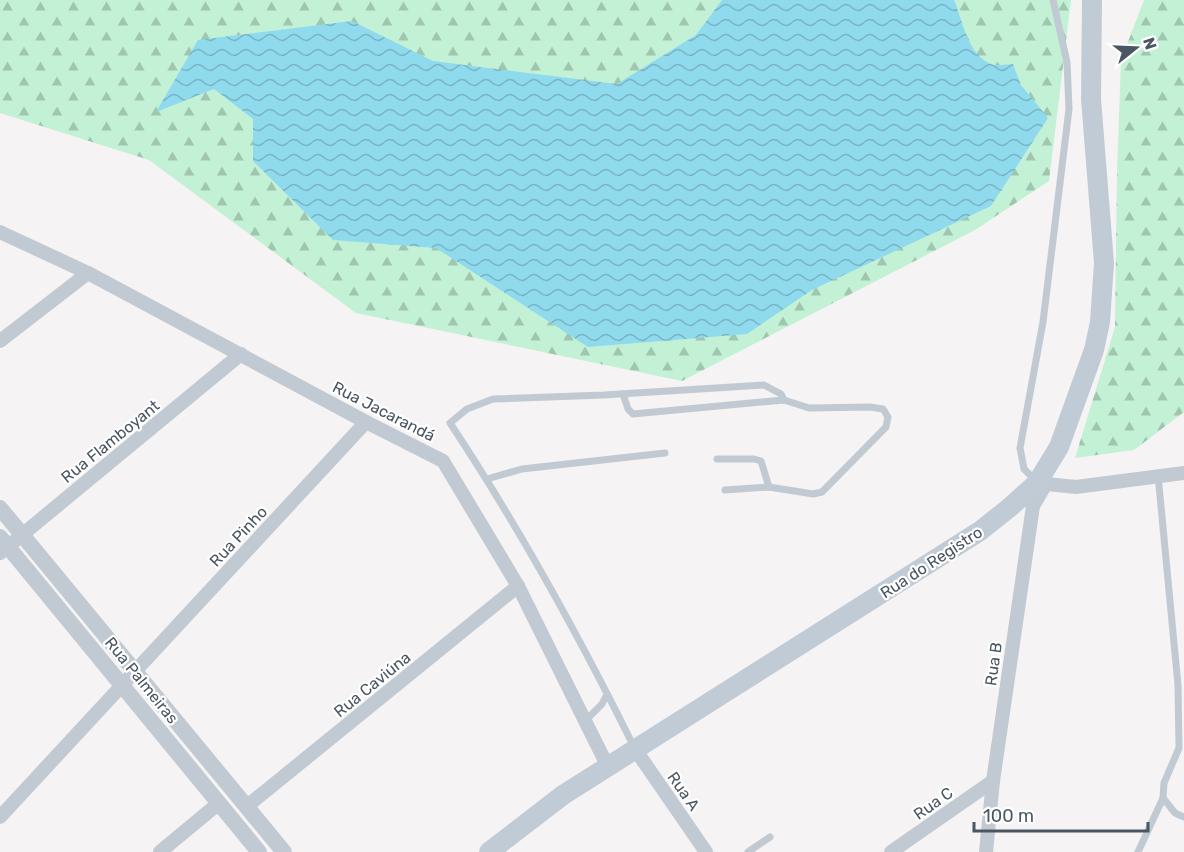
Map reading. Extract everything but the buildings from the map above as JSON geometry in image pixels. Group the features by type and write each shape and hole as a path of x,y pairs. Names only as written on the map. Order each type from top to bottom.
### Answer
{"main road":[{"name":"Rua do Registro","path":"489,852 563,795 980,531 1042,483 1059,447 1094,350 1100,322 1104,263 1091,99 1092,0"}],"street":[{"name":"Rua Jacarandá","path":"0,232 88,273 366,422 443,460 518,586 608,767"},
{"path":"0,341 88,273"},
{"name":"Rua Flamboyant","path":"3,545 22,535 241,354"},
{"name":"Rua Pinho","path":"0,817 366,422"},
{"path":"1042,483 1076,487 1184,473"},
{"name":"Rua B","path":"986,852 993,781 1033,506 1042,483"},
{"name":"Rua Palmeiras","path":"0,508 284,852"},
{"name":"Rua Palmeiras","path":"3,545 260,852"},
{"name":"Rua Caviúna","path":"246,807 518,586"},
{"name":"Rua A","path":"635,750 705,851"},
{"name":"Rua C","path":"891,852 993,781"},
{"path":"160,852 219,803"}],"lane":[{"path":"1042,483 1024,469 1020,448 1043,322 1069,109 1067,62 1053,0"},
{"path":"635,750 555,597 487,479 450,423 467,409 493,399 764,385 781,394 784,400"},
{"path":"623,394 628,410 633,414 784,400 809,408 870,407 883,409 888,417 886,427 822,492 813,494 769,487 725,490"},
{"path":"487,479 522,469 665,453"},
{"path":"717,459 761,461 769,487"},
{"path":"1138,852 1162,798 1164,783 1179,748 1178,685 1158,475"},
{"path":"585,721 602,704 607,694"},
{"path":"1162,798 1175,813 1184,817"},
{"path":"748,852 770,837"}],"green space":[{"path":"0,0 1071,0 1049,181 975,230 682,381 356,313 149,160 0,113"},
{"path":"1144,0 1184,0 1184,412 1134,450 1075,458 1115,327 1121,60"}],"water":[{"path":"722,0 954,0 968,38 978,55 994,65 1013,64 1021,85 1048,118 991,206 812,290 747,334 588,347 436,248 333,240 253,161 253,119 214,89 156,112 198,40 352,21 433,61 617,84 696,35"}]}
